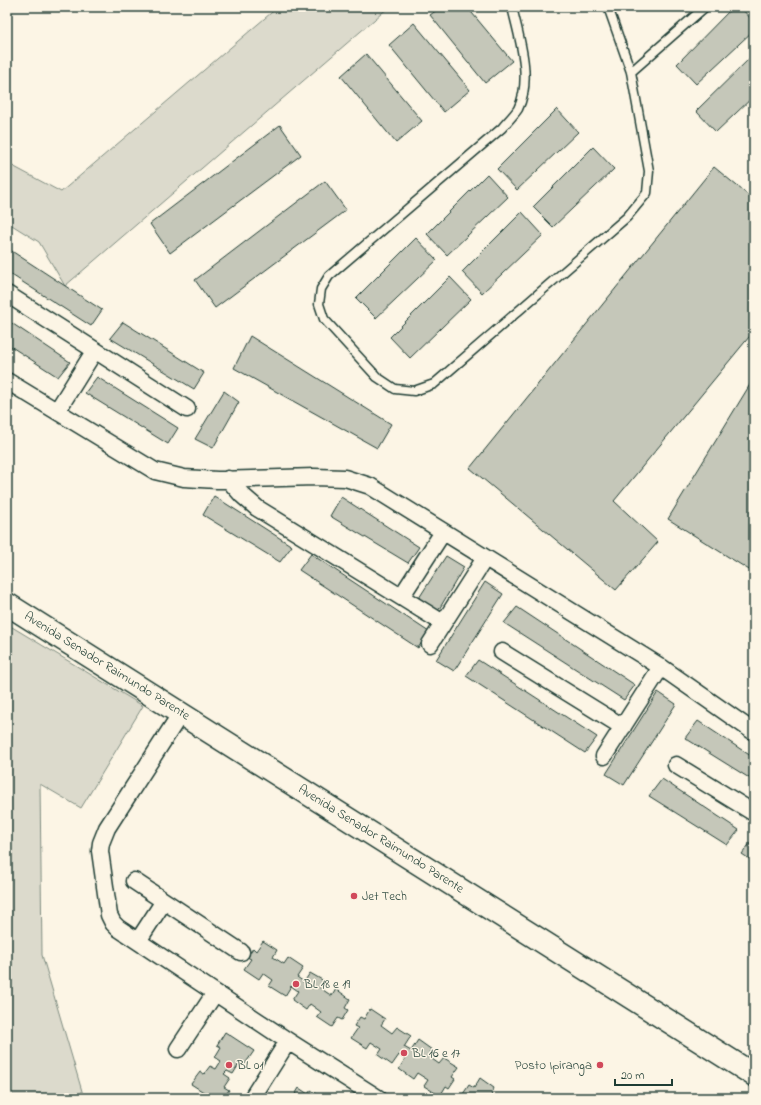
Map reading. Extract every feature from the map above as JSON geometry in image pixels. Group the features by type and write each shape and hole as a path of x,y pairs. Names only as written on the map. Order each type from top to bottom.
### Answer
{"street":[{"path":"7,294 187,409"},
{"path":"57,411 95,350"},
{"path":"7,381 155,471 184,478 345,478 370,486 661,667 754,732"},
{"path":"228,479 242,496 257,508 443,623"},
{"path":"401,597 443,532"},
{"path":"430,644 485,558"},
{"name":"Avenida Senador Raimundo Parente","path":"7,604 754,1075"},
{"path":"502,652 623,727"},
{"path":"604,756 661,667"},
{"path":"181,713 107,828 101,843 100,851 109,914 113,923 374,1097"},
{"path":"676,765 754,813"},
{"path":"134,881 241,952"},
{"path":"138,941 164,901"},
{"path":"178,1049 216,993"},
{"path":"252,1098 288,1040"}],"lane":[{"path":"512,7 523,64 524,85 518,109 502,128 329,276 321,289 319,304 324,319 377,377 395,389 414,391 434,384 628,217 647,193 649,171 632,72 608,7"},
{"path":"632,72 705,7"}],"shaded area":[{"path":"278,7 389,7 65,286 39,242 7,222 7,163 61,192"},
{"path":"7,624 143,706 81,808 40,784 42,955 84,1098 7,1098"}],"building":[{"path":"441,7 467,7 512,61 485,83 430,15"},
{"path":"733,7 740,7 754,22 754,30 696,84 677,64"},
{"path":"414,23 470,90 444,112 389,45"},
{"path":"366,54 422,121 396,143 341,76"},
{"path":"754,54 754,96 716,132 696,111"},
{"path":"557,109 578,132 517,190 497,169"},
{"path":"280,125 301,155 170,253 150,224"},
{"path":"593,147 614,169 553,227 533,207"},
{"path":"714,167 754,200 754,331 614,501 658,542 616,590 470,468"},
{"path":"487,174 508,197 447,255 427,234"},
{"path":"325,181 346,210 215,308 195,280"},
{"path":"522,212 543,235 482,293 462,272"},
{"path":"416,238 437,260 376,318 356,298"},
{"path":"7,248 102,310 91,326 7,272"},
{"path":"450,277 471,299 410,358 390,337"},
{"path":"7,320 70,362 58,377 7,344"},
{"path":"123,322 204,373 194,389 110,338"},
{"path":"250,336 391,424 377,448 234,368"},
{"path":"97,377 178,428 168,444 85,393"},
{"path":"754,378 754,573 668,519"},
{"path":"224,391 239,402 213,448 195,439"},
{"path":"214,496 292,546 280,562 203,515"},
{"path":"341,497 419,547 408,563 330,516"},
{"path":"311,554 429,632 418,648 299,570"},
{"path":"446,556 464,567 438,611 419,598"},
{"path":"485,582 503,594 454,671 436,660"},
{"path":"517,607 635,685 624,700 504,623"},
{"path":"478,660 597,737 585,753 466,676"},
{"path":"658,692 676,704 624,785 606,774"},
{"path":"698,721 754,758 754,781 685,738"},
{"path":"662,779 739,830 727,845 649,796"},
{"path":"754,838 754,862 742,854"},
{"name":"BL 18 e 19","path":"263,941 277,950 273,957 284,964 288,958 303,968 297,977 304,982 310,973 324,981 320,988 332,996 336,989 350,999 345,1008 348,1010 342,1020 338,1018 332,1027 317,1017 321,1012 310,1004 306,1010 292,1000 298,991 291,986 285,996 269,986 273,980 263,973 259,979 244,969 251,959 247,957 253,948 256,951"},
{"name":"BL 16 e 17","path":"370,1009 385,1019 381,1025 392,1033 397,1027 411,1036 404,1047 411,1051 418,1040 432,1050 428,1056 439,1064 444,1058 459,1067 452,1077 455,1079 449,1088 446,1086 440,1096 424,1086 428,1080 417,1073 413,1079 399,1069 405,1059 399,1055 392,1065 378,1055 382,1049 371,1042 367,1048 351,1038 358,1028 354,1026 360,1017 364,1019"},
{"name":"BL 01","path":"225,1032 254,1051 245,1064 241,1061 233,1074 227,1071 224,1074 230,1078 224,1087 229,1090 224,1098 213,1098 191,1084 200,1072 204,1074 210,1066 216,1069 221,1061 215,1057 221,1047 217,1045"},
{"path":"480,1078 494,1088 491,1094 496,1098 467,1098 468,1097 463,1094 469,1085 474,1088"},
{"path":"299,1088 308,1094 311,1090 320,1096 319,1098 293,1098"}],"place":[{"name":"Jet Tech","path":"354,896"},
{"name":"BL 18 e 19","path":"296,984"},
{"name":"BL 16 e 17","path":"404,1053"},
{"name":"BL 01","path":"229,1065"},
{"name":"Posto Ipiranga","path":"600,1065"}]}
